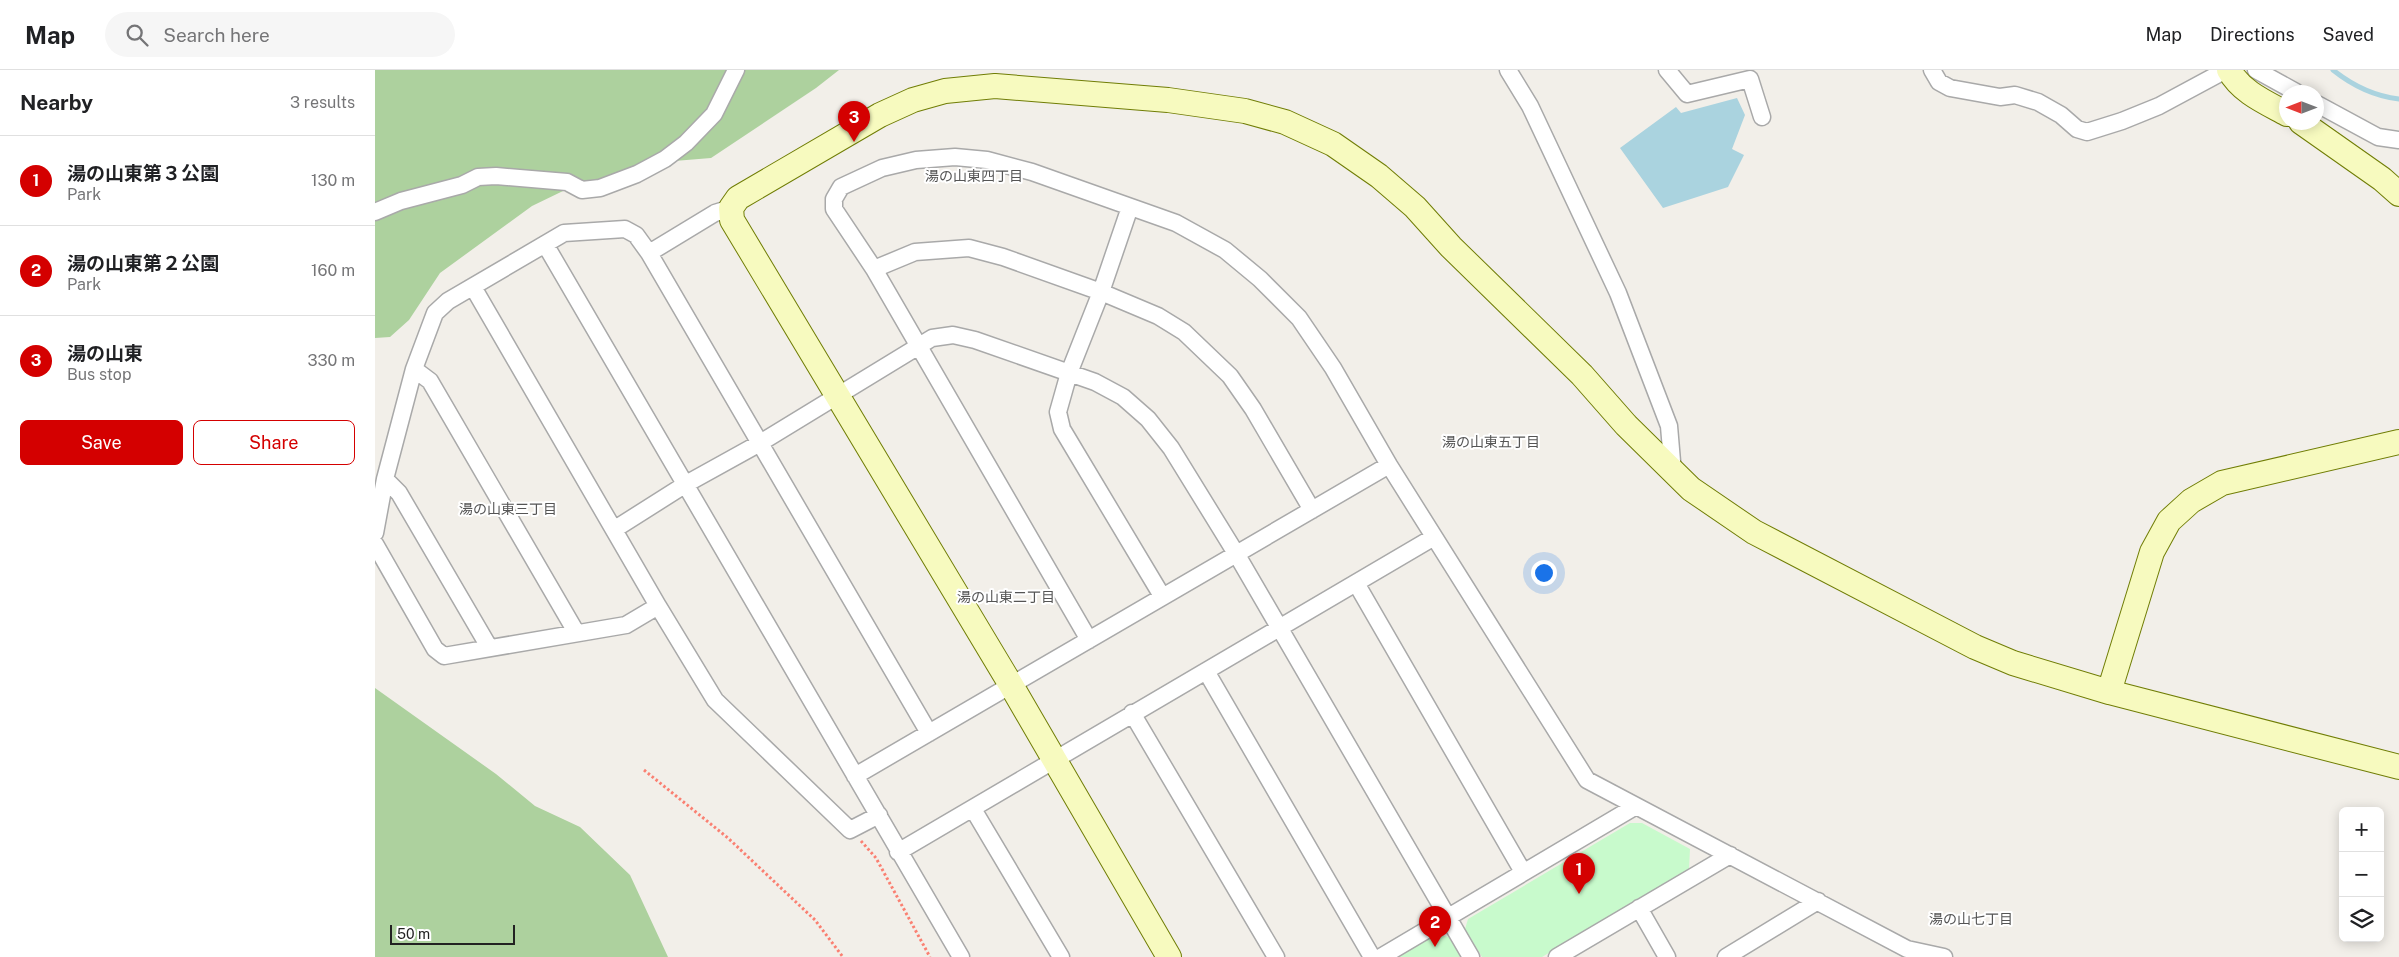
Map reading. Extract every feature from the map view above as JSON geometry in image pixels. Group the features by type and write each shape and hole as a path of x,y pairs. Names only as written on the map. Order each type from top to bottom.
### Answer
{"street":[{"path":"375,212 401,201 462,185 478,177 496,176 567,182 582,190 600,188 637,174 686,143 714,114 736,70"},
{"path":"1509,70 1530,106 1618,293 1669,426 1673,472"},
{"path":"1667,70 1687,94 1751,79 1761,117"},
{"path":"1932,70 1939,82 1951,88 2000,97 2015,95 2023,97 2038,102 2061,115 2077,129 2087,132 2122,122 2159,106 2227,70 2235,81 2250,93 2279,109"},
{"path":"2256,70 2283,85"},
{"path":"649,253 715,213 731,208 738,198 851,130 913,100 945,92 995,86 1168,100 1245,111 1285,122 1333,144 1379,176 1415,207 1451,246 1582,375 1626,425 1673,472 1691,489 1753,532 1975,647 2013,663 2109,692 2399,767"},
{"path":"2324,108 2378,137 2399,140"},
{"path":"2312,130 2399,194"},
{"path":"1089,640 875,269 834,209 834,199 841,187 882,168 916,160 955,157 987,160 1032,172 1176,224 1225,250 1260,279 1299,318 1333,368 1389,465 1587,780 1818,901 1900,953 1944,957"},
{"path":"1130,207 1101,292 1069,374 1058,412 1062,429 1162,596"},
{"path":"731,208 732,220 1011,685 1169,957"},
{"path":"375,533 385,479 414,369 435,313 448,301 564,233 625,229 636,236 649,253 929,733"},
{"path":"545,244 879,815 898,852 961,957"},
{"path":"875,269 915,252 969,248 1003,257 1101,292 1157,316 1183,332 1225,371 1253,409 1312,510"},
{"path":"473,287 658,606 715,700 850,830 879,815"},
{"path":"615,529 686,484 760,443 933,338 953,335 975,340 1095,382 1123,397 1148,419 1171,448 1279,626 1471,957"},
{"path":"414,369 429,381 576,632"},
{"path":"2109,692 2152,552 2169,521 2191,501 2222,483 2399,442"},
{"path":"855,776 1389,465"},
{"path":"385,479 399,494 489,647"},
{"path":"898,852 1279,626 1434,537"},
{"path":"375,544 435,649 444,656 626,625 658,606"},
{"path":"1356,583 1523,872"},
{"path":"1206,671 1372,957"},
{"path":"1132,714 1276,957"},
{"path":"1381,957 1636,806"},
{"path":"973,809 1061,957"},
{"path":"1564,955 1639,908 1730,855"},
{"path":"1727,957 1818,901"},
{"path":"1639,908 1667,957"}],"path":[{"path":"644,770 728,838 815,920 843,957"},
{"path":"850,830 876,858 930,957"}],"green space":[{"path":"375,70 839,70 816,88 711,158 662,162 606,177 563,191 532,206 440,273 409,320 390,337 375,338"},
{"path":"375,688 496,774 535,806 580,827 630,875 668,957 375,957"},
{"path":"1630,823 1642,823 1690,849 1689,869 1542,957 1482,957 1465,929 1468,919"},
{"path":"1440,935 1449,937 1461,957 1398,957 1432,937"}],"water":[{"path":"1737,98 1745,115 1732,149 1744,155 1728,187 1663,208 1620,148 1676,107 1681,113"}],"waterway":[{"path":"2333,70 2348,81 2364,89 2399,99"}],"place":[{"name":"湯の山東","path":"854,142"},
{"name":"湯の山東第３公園","path":"1579,894"},
{"name":"湯の山東第２公園","path":"1435,947"}],"district":[{"name":"湯の山東四丁目","path":"974,176"},
{"name":"湯の山東五丁目","path":"1491,442"},
{"name":"湯の山東三丁目","path":"508,509"},
{"name":"湯の山東二丁目","path":"1006,597"},
{"name":"湯の山七丁目","path":"1971,919"}]}
